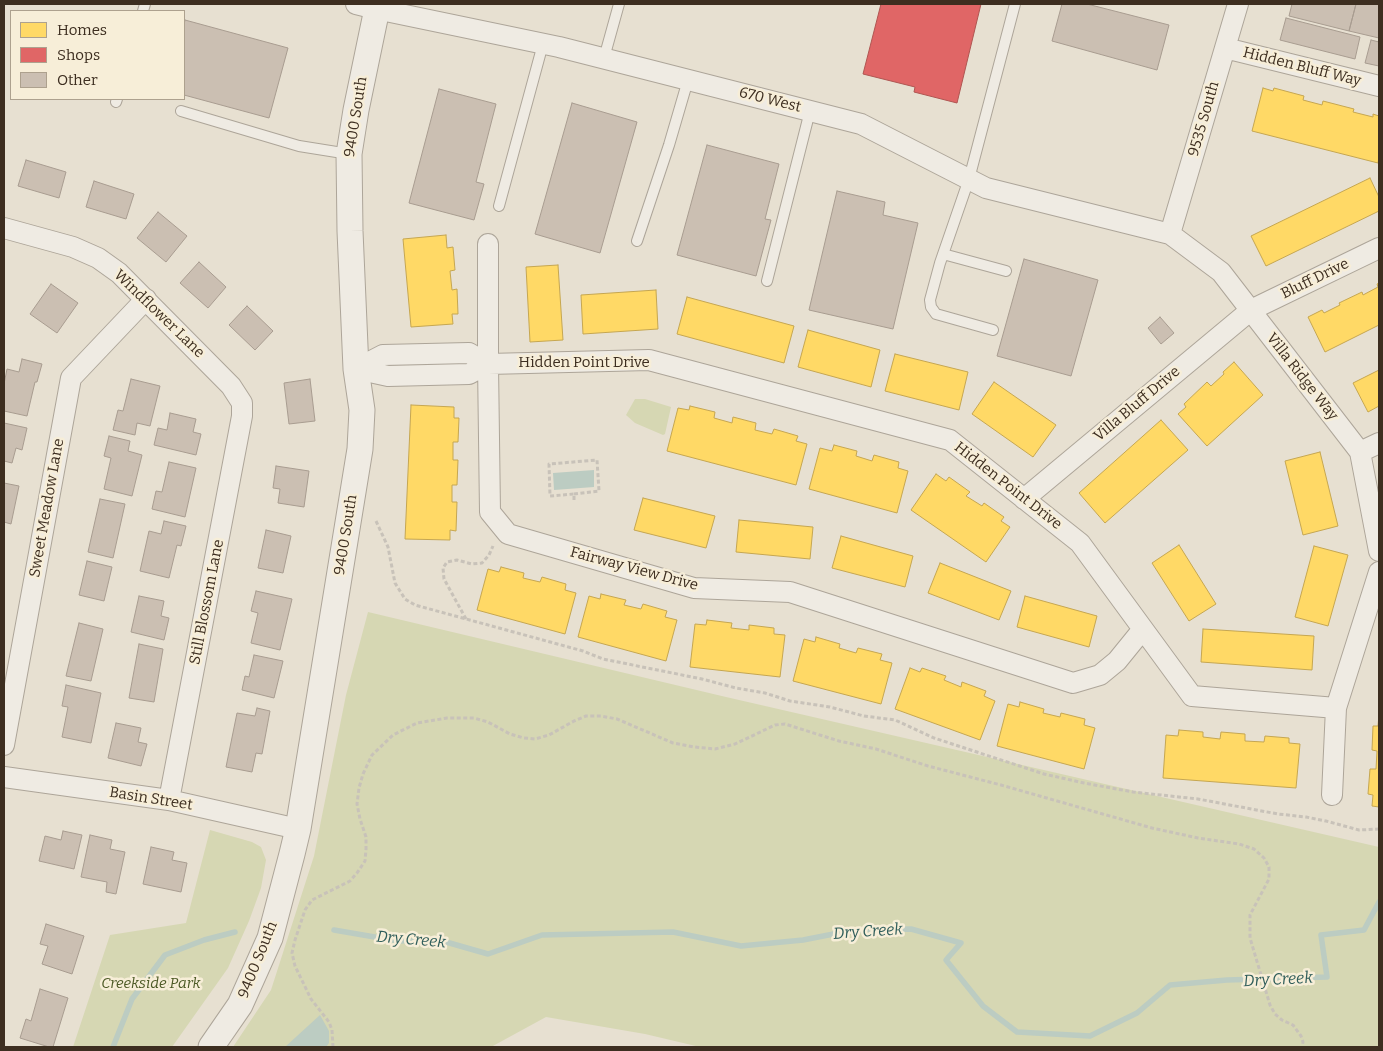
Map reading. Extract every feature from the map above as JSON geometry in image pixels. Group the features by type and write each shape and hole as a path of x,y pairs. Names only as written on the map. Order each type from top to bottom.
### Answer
{"street":[{"name":"9535 South","path":"1170,234 1238,4"},
{"name":"670 West","path":"370,6 604,58 861,124 986,188 1170,234"},
{"name":"9400 South","path":"211,1047 240,1005 270,938 298,829 360,449 362,410 356,369 350,231 349,154 370,6"},
{"name":"Hidden Bluff Way","path":"1225,48 1379,86"},
{"name":"Windflower Lane","path":"4,228 73,247 98,258 120,273 231,386 242,403"},
{"name":"Villa Ridge Way","path":"1170,234 1221,272 1360,452 1379,552"},
{"name":"Fairway View Drive","path":"488,244 490,512 508,534 694,588 790,592 1073,683 1100,674 1111,666 1143,629"},
{"name":"Bluff Drive","path":"1250,310 1379,248"},
{"name":"Sweet Meadow Lane","path":"4,745 71,378 146,299"},
{"name":"Villa Bluff Drive","path":"1024,499 1250,310"},
{"name":"Hidden Point Drive","path":"356,369 385,376 468,374 488,364 649,360 950,440 1080,543 1192,696 1336,708"},
{"name":"Still Blossom Lane","path":"169,800 242,416 242,403"},
{"path":"1360,452 1379,443"},
{"path":"1332,795 1336,708 1379,572"},
{"name":"Basin Street","path":"4,777 169,800 298,829"}],"lane":[{"path":"604,58 618,4"},
{"path":"992,330 936,314 931,307 930,300 943,254 969,179 1015,4"},
{"path":"499,206 543,44"},
{"path":"637,241 669,145 688,80"},
{"path":"181,111 299,146 349,154"},
{"path":"767,281 810,111"},
{"path":"943,254 1006,272"}],"path":[{"path":"597,460 599,491 574,494 550,496 549,464 597,460"},
{"path":"574,494 574,502"},
{"path":"376,521 388,546 395,583 405,599 415,605 582,651 603,659 766,693 790,701 830,706 864,716 895,720 934,738 1044,774 1133,792 1198,799 1278,814 1306,817 1359,830 1379,829"},
{"path":"466,619 444,579 443,568 447,562 457,560 472,564 482,563 496,543"},
{"path":"334,1047 332,1030 311,999 295,966 292,953 305,910 312,900 350,881 364,861 366,837 357,804 359,788 372,755 393,734 417,723 447,718 474,718 488,722 510,734 535,739 549,735 574,720 586,716 617,719 673,743 715,748 735,744 775,725 785,724 1152,828 1198,838 1239,844 1254,849 1264,858 1269,868 1269,879 1250,915 1250,938 1268,1000 1275,1014 1293,1026 1301,1036 1302,1047"}],"green space":[{"path":"635,399 645,399 671,407 665,434 663,435 635,423 626,415"},
{"path":"368,612 726,697 1379,847 1379,1047 700,1047 645,1034 546,1017 491,1047 233,1047 271,990 314,856 346,695"},
{"name":"Creekside Park","path":"210,830 252,842 261,847 266,860 261,888 228,968 172,1047 73,1047 110,935 186,923"}],"shaded area":[{"path":"594,470 594,487 554,490 553,473"},
{"path":"320,1015 329,1031 329,1043 326,1047 285,1047"}],"building: Homes":[{"path":"1263,88 1273,91 1274,88 1304,96 1303,100 1322,105 1323,101 1354,109 1353,112 1373,117 1373,114 1379,116 1378,163 1252,131"},
{"path":"1370,178 1379,197 1379,211 1266,266 1251,236"},
{"path":"446,235 447,248 453,247 455,270 450,271 452,290 457,289 458,314 452,314 453,324 411,327 403,239"},
{"path":"558,265 563,340 530,342 526,267"},
{"path":"1379,283 1379,325 1325,352 1308,317 1322,310 1324,313 1362,292 1363,295 1378,287 1377,284"},
{"path":"656,290 658,329 583,334 581,295"},
{"path":"687,297 794,326 784,363 677,334"},
{"path":"808,330 880,350 871,387 798,367"},
{"path":"895,354 968,372 959,410 885,391"},
{"path":"1234,362 1263,395 1207,446 1178,414 1186,407 1184,404 1207,382 1211,386"},
{"path":"1379,370 1379,406 1368,412 1353,383"},
{"path":"994,382 1056,425 1033,457 972,414"},
{"path":"411,405 454,407 454,418 459,418 458,442 453,442 453,460 458,460 457,485 452,485 452,502 457,502 456,531 450,530 450,540 405,539"},
{"path":"690,406 715,412 714,418 732,423 733,417 756,423 755,430 772,434 774,429 798,436 796,441 807,444 796,485 667,451 678,408 689,410"},
{"path":"1161,420 1188,450 1105,523 1079,493"},
{"path":"834,445 857,451 856,456 872,461 874,455 899,462 898,468 908,471 897,513 809,489 820,448 832,451"},
{"path":"1320,452 1338,526 1303,535 1285,461"},
{"path":"936,474 946,481 949,477 970,492 966,496 982,506 984,503 1004,517 1001,521 1010,527 986,562 911,510"},
{"path":"643,498 715,516 706,548 634,530"},
{"path":"739,520 813,527 810,559 736,552"},
{"path":"841,536 913,556 905,587 832,568"},
{"path":"1179,545 1216,604 1189,621 1152,563"},
{"path":"1314,546 1348,555 1328,626 1295,617"},
{"path":"940,563 1011,591 999,620 928,593"},
{"path":"501,567 524,573 523,578 540,582 542,577 566,584 565,590 576,593 565,634 477,610 488,569 499,572"},
{"path":"601,594 626,600 624,605 641,609 643,604 667,611 665,617 677,620 666,661 578,637 589,596 600,599"},
{"path":"1025,596 1097,616 1089,647 1017,627"},
{"path":"707,620 732,623 731,628 749,630 749,625 774,628 774,634 785,635 780,677 690,667 695,624 706,625"},
{"path":"1203,629 1314,636 1312,670 1201,662"},
{"path":"816,637 840,644 839,648 856,653 858,648 882,654 880,660 892,663 881,704 793,681 804,639 815,642"},
{"path":"910,668 920,672 922,668 946,676 944,680 961,687 962,682 986,691 984,696 995,701 980,740 895,709"},
{"path":"1020,702 1044,709 1043,713 1060,717 1061,713 1085,719 1084,725 1095,728 1084,769 997,746 1008,704 1019,707"},
{"path":"1379,714 1379,807 1372,806 1373,795 1368,794 1370,769 1376,769 1377,751 1372,750 1373,726 1378,726"},
{"path":"1179,730 1203,732 1203,737 1220,739 1221,732 1245,734 1245,741 1264,742 1265,736 1289,738 1289,743 1300,744 1296,788 1163,778 1166,735 1178,736"}],"building: Shops":[{"path":"881,4 981,4 957,103 914,92 915,87 863,74"}],"building: Other":[{"path":"1062,4 1087,4 1169,25 1157,70 1052,41"},
{"path":"1292,4 1356,4 1349,31 1289,16"},
{"path":"1356,4 1379,4 1379,38 1349,31"},
{"path":"1286,18 1360,37 1355,59 1280,40"},
{"path":"185,20 288,48 269,118 185,95"},
{"path":"1371,40 1379,42 1379,66 1365,63"},
{"path":"439,89 496,104 476,182 484,184 474,220 409,203"},
{"path":"572,103 637,122 600,253 535,234"},
{"path":"707,145 779,164 765,219 771,220 756,276 677,255"},
{"path":"26,160 66,172 59,198 18,186"},
{"path":"94,181 134,194 126,219 86,207"},
{"path":"837,191 885,202 883,215 918,223 893,329 809,310"},
{"path":"158,212 187,236 166,262 137,238"},
{"path":"1024,259 1098,280 1071,376 997,356"},
{"path":"199,262 226,287 208,308 180,283"},
{"path":"51,284 78,303 57,333 30,314"},
{"path":"247,306 273,331 255,350 229,325"},
{"path":"1160,317 1174,333 1161,344 1148,328"},
{"path":"22,359 42,364 37,382 35,382 27,416 4,411 4,384 7,369 19,372"},
{"path":"131,379 160,386 150,426 137,423 135,435 113,430 118,410 123,411"},
{"path":"310,379 315,421 289,424 284,383"},
{"path":"170,413 196,419 193,432 201,434 196,455 154,445 158,428 167,430"},
{"path":"4,423 27,428 22,450 16,448 12,463 4,461"},
{"path":"109,436 130,441 128,451 142,455 132,496 104,489 111,458 104,456"},
{"path":"169,462 196,468 185,517 152,509 156,491 162,492"},
{"path":"276,466 309,471 304,507 278,503 280,489 273,488"},
{"path":"4,483 19,486 11,524 4,522"},
{"path":"100,499 125,504 113,558 88,552"},
{"path":"164,521 186,526 181,546 177,545 169,578 140,571 149,531 161,534"},
{"path":"266,530 291,536 283,573 258,568"},
{"path":"87,561 112,567 104,601 79,595"},
{"path":"256,591 292,599 280,650 251,643 258,613 251,611"},
{"path":"139,596 164,601 161,616 169,618 164,640 131,632"},
{"path":"79,623 103,629 91,681 66,676"},
{"path":"139,644 163,649 154,702 129,698"},
{"path":"254,655 283,661 274,698 242,690 245,676 249,677"},
{"path":"66,685 101,693 91,743 62,737 68,707 62,706"},
{"path":"257,708 270,711 262,754 256,753 252,772 226,767 237,713 255,716"},
{"path":"116,723 141,728 138,742 147,744 141,766 108,758"},
{"path":"63,831 82,835 74,869 39,861 45,836 61,840"},
{"path":"90,835 112,840 110,849 125,852 116,894 106,892 107,882 81,877"},
{"path":"151,847 174,852 172,860 187,863 181,892 143,884"},
{"path":"46,924 84,936 72,974 42,964 48,946 40,944"},
{"path":"40,989 68,998 53,1047 20,1038 26,1019 31,1021"}],"waterway":[{"name":"Dry Creek","path":"334,930 398,941 439,940 488,954 542,935 673,932 741,946 803,940 854,930 911,929 961,943 946,960 983,1006 1017,1032 1090,1036 1137,1013 1170,985 1227,980 1327,977 1321,935 1364,930 1379,902"},
{"name":"Dry Creek","path":"113,1047 132,999 165,955 204,940 235,932"}]}
